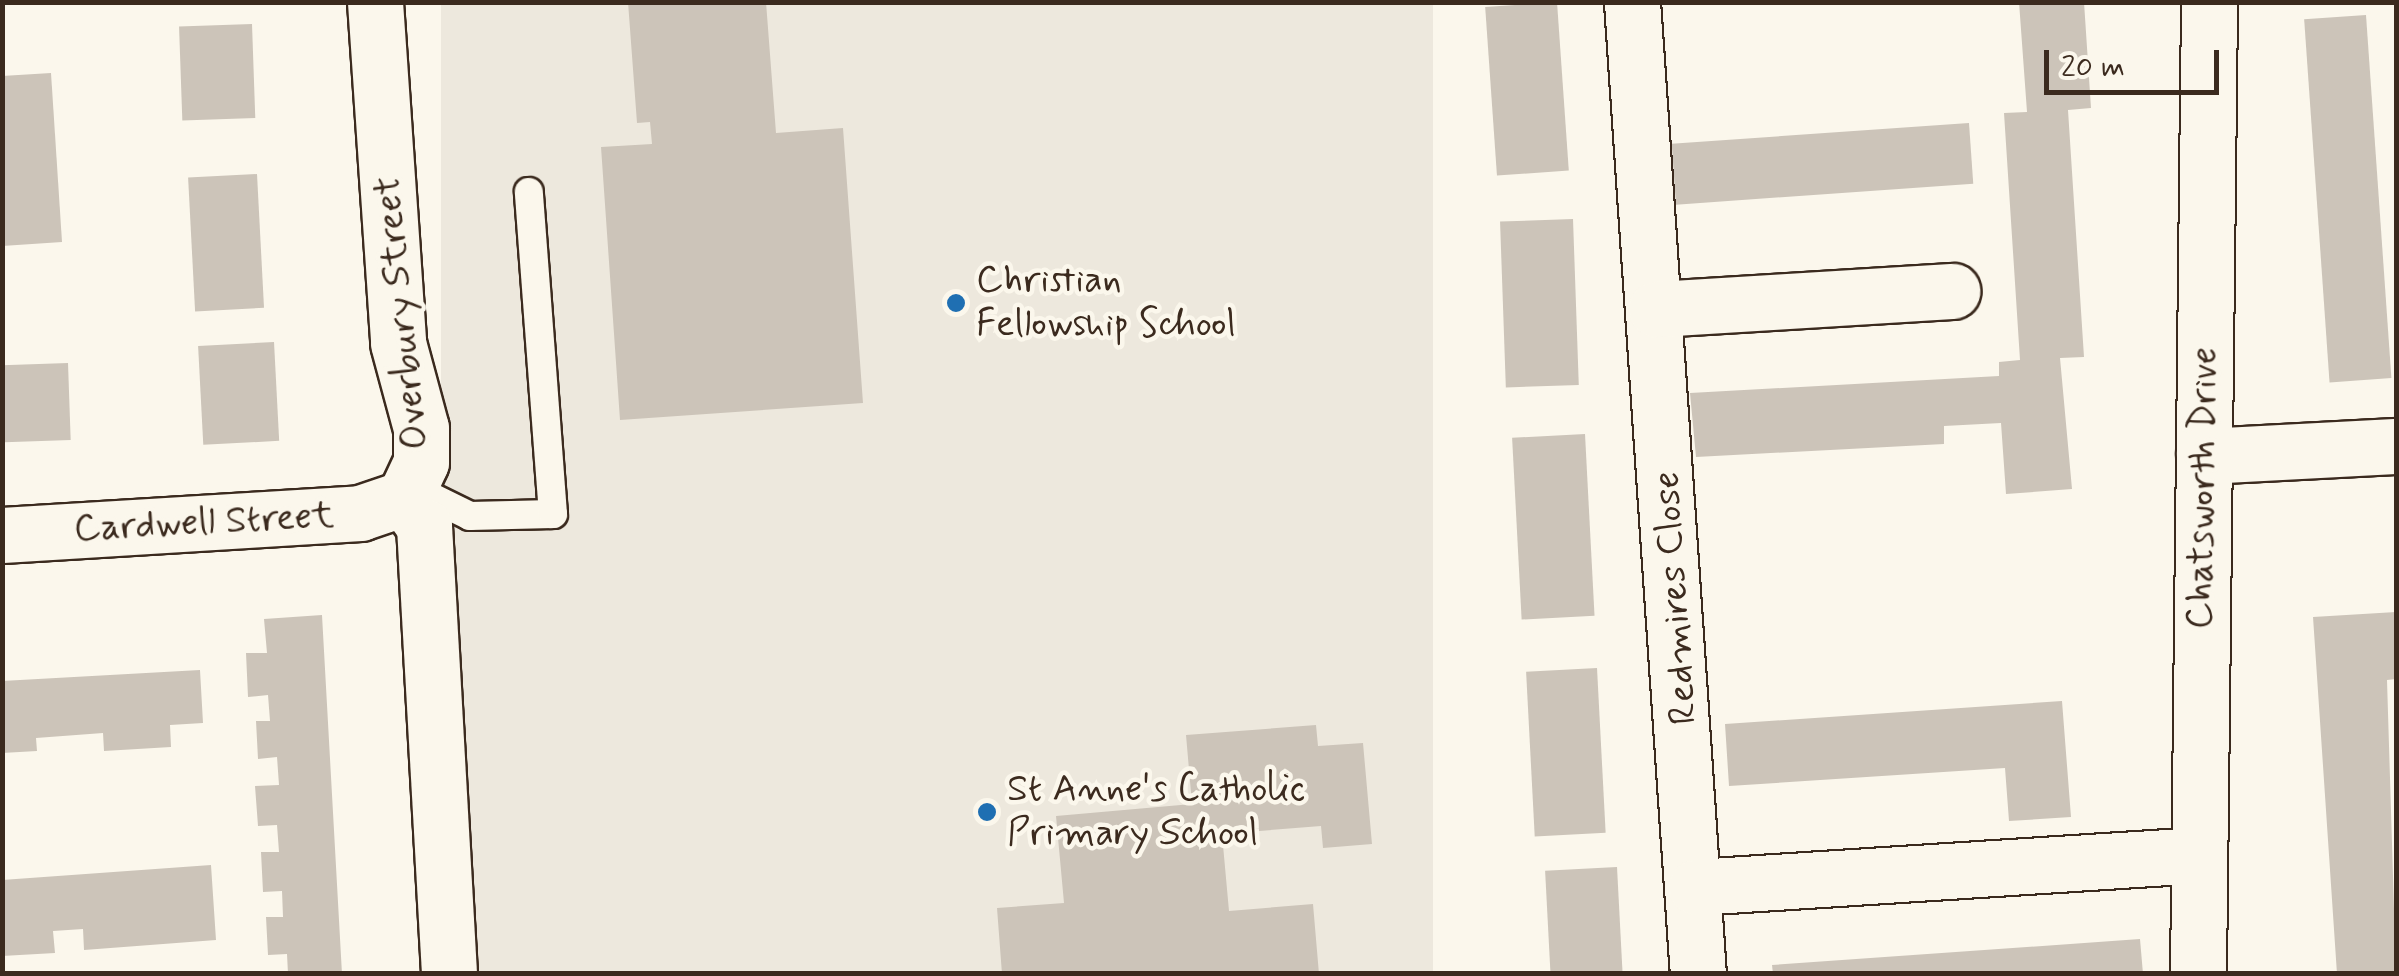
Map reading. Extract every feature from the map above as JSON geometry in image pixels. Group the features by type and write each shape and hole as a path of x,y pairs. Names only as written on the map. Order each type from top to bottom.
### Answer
{"street":[{"name":"Overbury Street","path":"375,2 398,343 421,428 422,462 407,492 424,526 449,974"},
{"name":"Redmires Close","path":"1632,2 1696,887 1698,974"},
{"name":"Chatsworth Drive","path":"2198,974 2209,2"},
{"path":"1656,309 1952,291"},
{"path":"2204,456 2396,446"},
{"name":"Cardwell Street","path":"2,535 360,514 407,492"},
{"path":"1696,887 2199,856"}],"lane":[{"path":"407,492 470,516 553,514 529,192"}],"shaded area":[{"name":"Christian Fellowship School","path":"441,3 1433,3 1433,974 441,974"}],"building":[{"path":"628,2 766,2 776,133 843,128 863,403 620,420 601,147 652,144 650,122 637,123"},
{"path":"1557,2 1569,171 1497,176 1485,7"},
{"path":"2019,2 2084,2 2091,108 2068,110 2084,357 2060,358 2072,489 2006,494 2001,423 1944,426 1944,444 1696,457 1690,393 1999,376 1999,362 2020,360 2004,113 2027,112"},
{"path":"2366,15 2391,378 2330,382 2304,19"},
{"path":"252,24 255,118 182,120 179,27"},
{"path":"51,73 62,242 2,246 2,76"},
{"path":"1969,123 1973,184 1676,205 1672,144"},
{"path":"257,174 264,308 195,311 188,178"},
{"path":"1573,219 1579,385 1506,387 1500,222"},
{"path":"274,342 279,441 203,445 198,346"},
{"path":"68,363 71,440 5,442 2,365"},
{"path":"1585,434 1595,616 1522,620 1512,438"},
{"path":"2396,612 2396,679 2387,680 2396,974 2337,974 2313,617"},
{"path":"322,615 342,974 288,974 287,954 268,955 266,917 283,917 282,891 263,892 261,852 279,852 277,825 258,826 255,786 279,785 277,757 258,759 256,721 270,721 268,695 248,697 246,653 267,653 264,619"},
{"path":"1597,668 1606,833 1535,836 1526,672"},
{"path":"200,670 203,723 170,725 171,747 104,751 103,733 36,738 37,751 2,753 2,681"},
{"path":"2062,701 2071,817 2009,821 2005,768 1729,786 1725,724"},
{"path":"1316,725 1318,746 1363,743 1372,844 1323,848 1321,826 1222,834 1229,911 1313,904 1319,974 1002,974 997,908 1064,903 1056,816 1192,804 1186,735"},
{"path":"211,865 216,940 84,950 83,929 53,931 55,953 2,956 2,880"},
{"path":"1617,867 1623,974 1551,974 1545,871"},
{"path":"2140,939 2143,974 1773,974 1772,965"}],"place":[{"name":"Christian Fellowship School","path":"956,303"},
{"name":"St Anne's Catholic Primary School","path":"987,812"}]}
